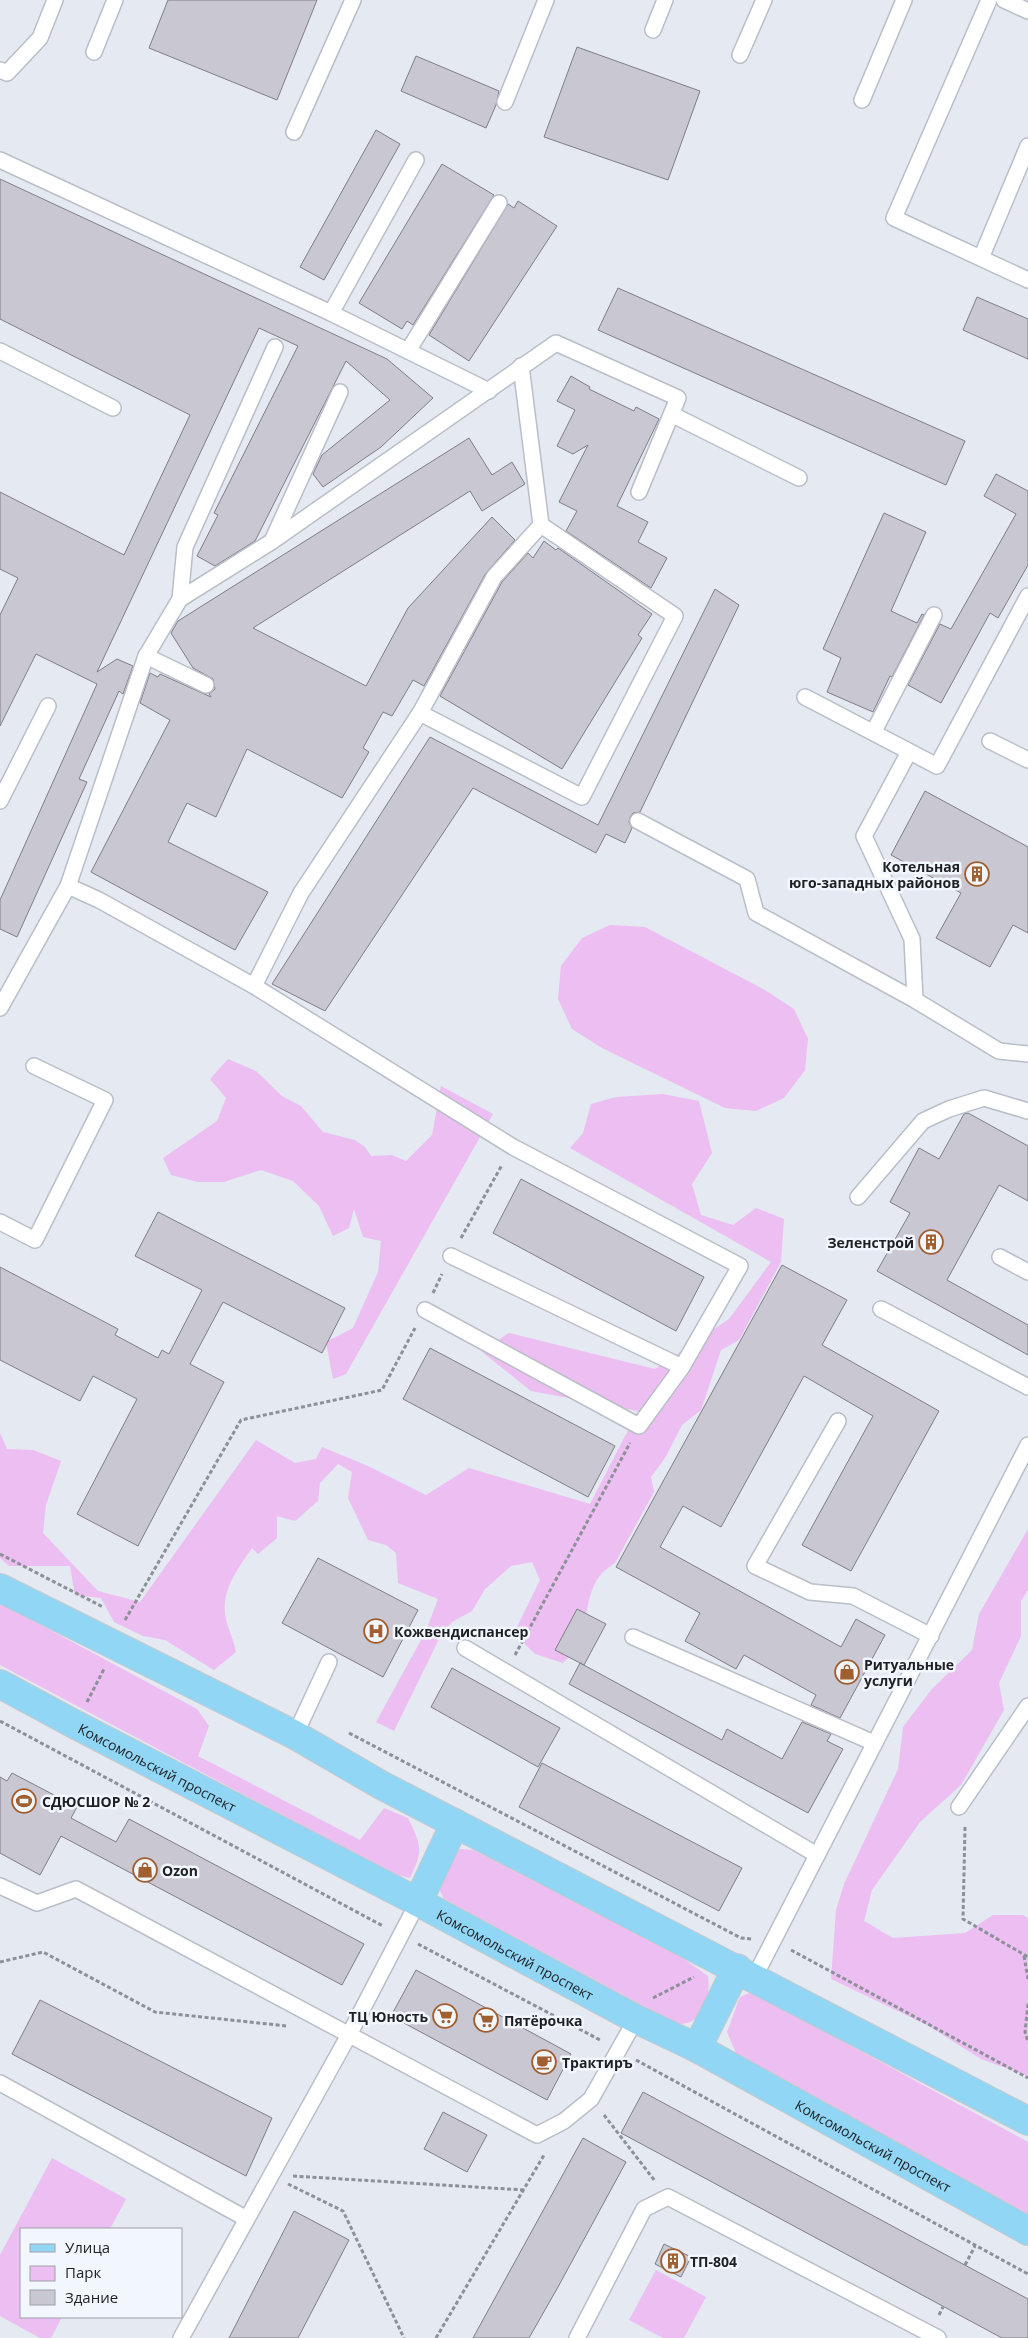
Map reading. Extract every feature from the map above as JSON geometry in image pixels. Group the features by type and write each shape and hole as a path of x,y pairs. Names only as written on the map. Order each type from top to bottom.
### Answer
{"main road":[{"path":"0,1588 295,1735 382,1785 1028,2121"},
{"name":"Комсомольский проспект","path":"0,1684 418,1902 630,2016 697,2048 1028,2231"},
{"path":"418,1902 455,1823"},
{"path":"697,2048 735,1968"}],"lane":[{"path":"0,70 7,73 40,38 55,0"},
{"path":"94,52 115,0"},
{"path":"294,132 353,0"},
{"path":"505,102 546,0"},
{"path":"653,30 666,0"},
{"path":"740,55 764,0"},
{"path":"862,100 904,0"},
{"path":"989,0 894,218 1028,280"},
{"path":"1004,0 1028,10"},
{"path":"981,258 1028,146"},
{"path":"0,160 331,312 488,391"},
{"path":"331,312 416,160"},
{"path":"408,351 498,203"},
{"path":"180,599 271,542 556,343 678,398 673,415 639,492"},
{"path":"0,1008 68,886 146,656 180,599 185,547 275,346"},
{"path":"0,351 113,408"},
{"path":"420,713 582,797 675,616 541,525 521,366"},
{"path":"271,542 340,392"},
{"path":"673,415 799,478"},
{"path":"254,986 301,893 420,713 494,577 541,525"},
{"path":"805,697 874,731 937,766 1028,596"},
{"path":"874,731 934,616"},
{"path":"146,656 206,685"},
{"path":"0,801 48,706"},
{"path":"990,741 1028,760"},
{"path":"909,752 864,836 912,939 914,1000"},
{"path":"638,821 747,879 756,912 914,1000 999,1051 1028,1054"},
{"path":"68,886 100,900 254,986 513,1147 740,1266 682,1367 639,1426 425,1310"},
{"path":"0,1222 35,1240 105,1100 34,1066"},
{"path":"858,1197 923,1122 949,1109 984,1098 1028,1111"},
{"path":"451,1256 682,1367"},
{"path":"1000,1257 1028,1272"},
{"path":"881,1308 1028,1387"},
{"path":"838,1421 754,1566 810,1592 853,1596 930,1636"},
{"path":"735,1968 773,1940 1028,1445"},
{"path":"633,1637 874,1743"},
{"path":"465,1648 817,1854"},
{"path":"295,1735 329,1662"},
{"path":"959,1807 1028,1706"},
{"path":"0,1886 37,1903 76,1888 350,2033 537,2135 564,2121 591,2099 619,2050 630,2016"},
{"path":"181,2338 245,2218 350,2033 418,1902"},
{"path":"0,2083 245,2218"},
{"path":"577,2338 644,2209 668,2196 938,2338"}],"path":[{"path":"57,1753 76,1725 116,1645 126,1618 241,1420 382,1390 425,1310 451,1256 513,1147"},
{"path":"505,1673 639,1426"},
{"path":"0,1554 109,1610"},
{"path":"117,1614 134,1623"},
{"path":"0,1721 57,1753 619,2050 1028,2274"},
{"path":"343,1730 741,1938 773,1940 1028,2078"},
{"path":"959,1807 966,1828 963,1920 1026,1956 1028,1979"},
{"path":"598,2048 601,2041 630,2016 698,1974 735,1968 741,1938"},
{"path":"0,1962 43,1952 155,2012 292,2026"},
{"path":"1028,2004 1026,2032 1028,2042"},
{"path":"591,2099 668,2196"},
{"path":"436,2338 564,2121"},
{"path":"270,2175 524,2190"},
{"path":"270,2175 343,2211 404,2338"},
{"path":"965,2265 975,2246"}],"green space":[{"path":"610,925 645,927 765,990 794,1009 808,1039 805,1070 784,1098 756,1111 725,1108 602,1048 572,1029 558,999 561,966 582,938"},
{"path":"228,1059 256,1071 282,1096 301,1106 323,1132 355,1140 365,1147 371,1156 392,1155 406,1161 432,1135 441,1086 493,1114 346,1374 333,1379 326,1342 353,1328 378,1272 381,1241 363,1237 354,1209 349,1228 333,1236 319,1206 293,1181 261,1170 224,1182 198,1182 171,1175 163,1158 217,1121 226,1098 210,1079"},
{"path":"663,1094 699,1101 712,1153 692,1184 701,1215 733,1225 756,1208 784,1219 781,1262 739,1340 721,1350 701,1410 682,1425 665,1458 651,1477 654,1492 615,1563 596,1582 591,1592 580,1640 573,1653 563,1663 535,1654 514,1633 540,1580 532,1562 511,1566 485,1589 472,1611 452,1622 441,1635 394,1731 376,1722 426,1631 438,1599 398,1583 396,1553 386,1545 368,1540 348,1498 352,1472 338,1464 320,1483 318,1501 295,1521 277,1516 277,1538 258,1554 252,1548 235,1574 227,1592 225,1612 236,1652 214,1670 165,1640 143,1636 114,1622 101,1598 75,1595 70,1566 9,1566 0,1558 0,1433 7,1449 33,1450 61,1461 46,1505 43,1533 98,1591 140,1602 256,1440 295,1463 316,1459 322,1447 368,1466 426,1495 469,1468 590,1504 638,1411 531,1391 481,1351 509,1333 655,1369 729,1319 771,1262 570,1148 583,1133 591,1104 616,1097"},
{"path":"1028,1529 1028,1590 1021,1601 1021,1636 999,1683 1004,1710 961,1785 920,1822 872,1890 864,1921 893,1938 965,1933 993,1915 1023,1915 1028,1918 1028,2076 981,2059 927,2025 831,1979 836,1910 844,1884 898,1769 903,1727 931,1690 972,1650 979,1614"},
{"path":"0,1603 197,1709 209,1726 198,1756 360,1840 384,1808 408,1818 416,1835 419,1848 417,1861 410,1878 393,1874 0,1665"},
{"path":"461,1849 473,1850 674,1952 708,1976 708,1993 699,2015 686,2023 677,2024 444,1899 437,1885 449,1855"},
{"path":"752,1992 1028,2142 1028,2214 738,2058 727,2032 740,1997"},
{"path":"52,2158 126,2199 111,2228 20,2228 20,2318 61,2318 51,2338 40,2338 0,2316 0,2255"},
{"path":"656,2270 706,2297 684,2338 663,2338 629,2320"}],"building":[{"path":"168,0 317,0 277,100 149,48"},
{"path":"577,47 700,91 668,180 544,137"},
{"path":"416,56 499,91 496,105 486,128 401,91"},
{"path":"376,130 400,144 324,280 300,267"},
{"path":"442,164 494,195 413,325 407,321 402,329 359,303"},
{"path":"0,179 387,359 433,398 381,447 323,487 313,474 322,455 390,400 346,361 255,541 215,566 197,556 218,515 214,513 298,346 259,328 97,672 117,659 133,666 123,694 119,691 79,779 87,782 17,937 0,929 0,900 97,684 36,654 0,726 0,615 18,578 0,569 0,492 124,555 190,415 0,319"},
{"path":"518,201 557,226 469,361 429,335 508,204 514,208"},
{"path":"618,288 965,441 946,485 598,330"},
{"path":"977,297 1028,319 1028,359 963,330"},
{"path":"571,376 590,387 589,389 634,411 636,407 659,419 617,506 648,522 638,542 667,558 651,588 566,531 577,511 559,502 588,445 573,454 557,446 575,410 557,401"},
{"path":"469,438 492,475 512,462 525,484 482,511 470,491 253,628 366,686 408,608 492,517 515,540 486,573 424,686 413,680 392,716 383,712 363,748 369,752 342,798 247,749 216,817 187,803 168,842 268,892 235,950 91,872 170,720 140,703 150,673 158,677 160,674 211,697 209,694 215,689 213,679 193,668 171,633 178,621"},
{"path":"996,474 1028,491 1028,565 998,618 990,613 941,703 908,685 940,624 951,629 1016,514 984,496"},
{"path":"884,513 926,532 891,611 917,623 922,614 924,615 892,677 890,676 873,712 827,692 841,658 823,649"},
{"path":"544,541 556,550 558,548 652,614 638,635 642,638 562,769 440,696 502,582 528,553 533,558"},
{"path":"715,589 739,605 640,812 633,813 630,817 629,822 632,828 625,843 606,834 596,853 473,788 325,1011 272,984 430,737 598,825"},
{"name":"Котельная юго-западных районов","path":"925,791 1028,847 1028,933 1013,925 990,967 936,938 961,893 891,855"},
{"name":"Зеленстрой","path":"968,1113 1028,1146 1028,1201 999,1185 947,1280 1028,1325 1028,1355 877,1271 910,1213 890,1202 919,1148 939,1159 964,1114"},
{"path":"521,1179 704,1277 676,1331 493,1233"},
{"path":"158,1212 345,1308 322,1353 223,1302 190,1364 224,1382 138,1546 77,1514 137,1399 93,1376 80,1401 0,1360 0,1267 118,1329 115,1335 158,1358 162,1350 169,1354 202,1290 135,1256"},
{"path":"782,1265 847,1300 822,1345 939,1411 851,1571 802,1545 873,1416 804,1376 721,1527 683,1506 660,1547 841,1647 856,1619 885,1635 840,1718 811,1705 816,1695 744,1655 736,1669 685,1641 700,1613 616,1567"},
{"path":"430,1348 615,1446 588,1497 403,1399"},
{"path":"318,1558 418,1610 383,1677 282,1623"},
{"path":"577,1609 606,1624 584,1665 555,1650"},
{"path":"580,1663 722,1740 727,1729 782,1759 802,1722 831,1734 827,1741 843,1749 808,1813 569,1684"},
{"path":"452,1668 560,1728 538,1767 431,1707"},
{"path":"542,1763 742,1868 719,1911 519,1807"},
{"path":"12,1773 77,1807 71,1818 116,1842 129,1819 364,1944 342,1985 61,1836 40,1875 0,1853 0,1777 7,1781"},
{"path":"416,1970 571,2054 547,2100 391,2016"},
{"path":"40,2000 272,2118 246,2176 12,2054"},
{"path":"643,2092 1028,2299 1028,2338 1002,2338 621,2133"},
{"path":"443,2112 487,2135 467,2172 424,2149"},
{"path":"583,2138 626,2162 558,2287 529,2338 473,2338"},
{"path":"294,2211 349,2240 298,2338 229,2338"},
{"name":"ТП-804","path":"664,2244 691,2257 681,2277 655,2264"}],"place":[{"name":"Котельная юго-западных районов","path":"977,874"},
{"name":"Зеленстрой","path":"931,1242"},
{"name":"Кожвендиспансер","path":"376,1631"},
{"name":"Ритуальные услуги","path":"847,1672"},
{"name":"СДЮСШОР № 2","path":"24,1801"},
{"name":"Ozon","path":"145,1870"},
{"name":"ТЦ Юность","path":"445,2016"},
{"name":"Пятёрочка","path":"486,2020"},
{"name":"Трактиръ","path":"544,2062"},
{"name":"ТП-804","path":"673,2261"}]}
